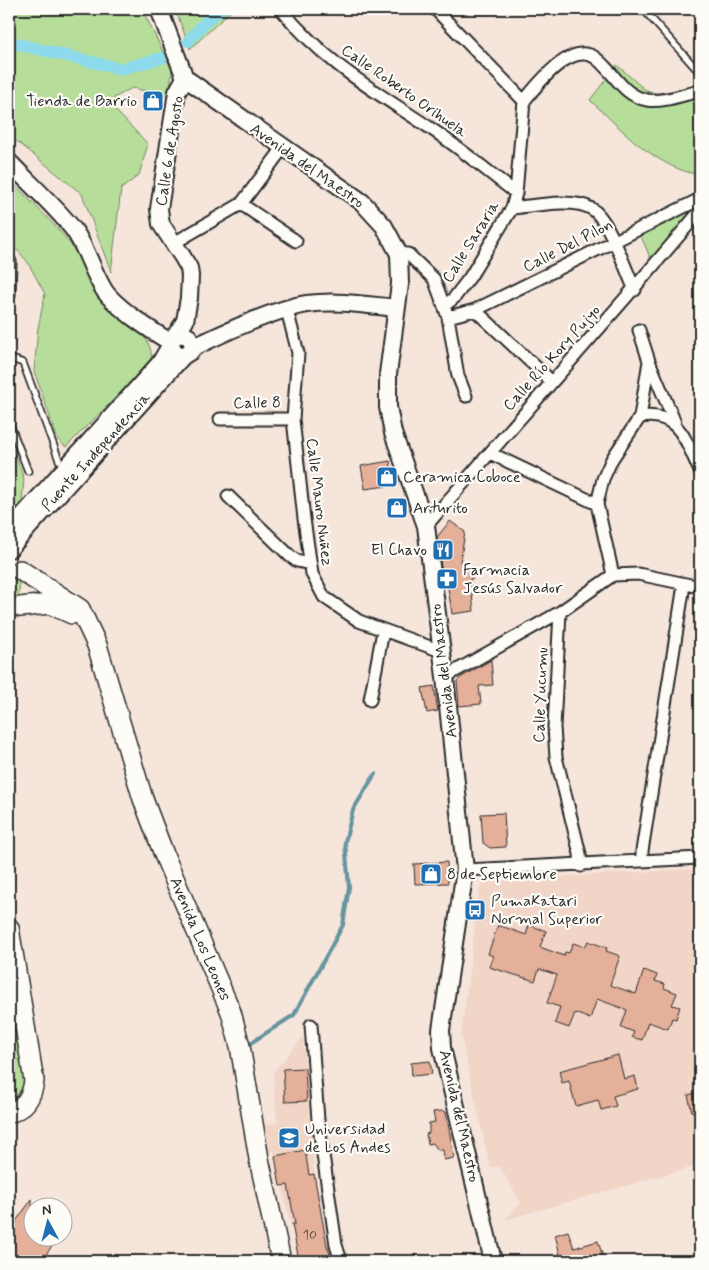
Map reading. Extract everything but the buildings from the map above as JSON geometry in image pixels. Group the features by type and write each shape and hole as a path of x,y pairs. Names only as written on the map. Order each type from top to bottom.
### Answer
{"main road":[{"path":"159,9 185,78"},
{"name":"Avenida del Maestro","path":"185,78 362,202 384,226 399,254 400,284 388,374 388,407 393,433 426,526 445,677 465,870 442,1030 442,1048 493,1261"},
{"name":"Calle 6 de Agosto","path":"179,345 186,321 190,276 188,268 161,224 159,208 177,92 185,78"},
{"path":"9,162 72,229 87,252 105,291 112,299 157,335 179,345 306,304 326,303 396,308"},
{"name":"Puente Independencia","path":"9,549 161,371 179,345"},
{"name":"Puente Independencia","path":"9,531 161,371"},
{"path":"14,567 28,586 27,594 14,610"},
{"name":"Avenida Los Leones","path":"14,567 80,609 97,645 143,799 164,857 231,1012 242,1054 259,1159 281,1261"},
{"path":"14,610 50,604 65,610 88,624"},
{"path":"9,928 34,1081 29,1100 21,1108 9,1113"}],"street":[{"name":"Calle Roberto Orihuela","path":"281,9 303,36 335,64 362,84 432,129 516,193"},
{"path":"435,9 524,101 551,70 562,61 579,54 596,58 623,89 647,100 662,99 700,91"},
{"name":"Calle Sararia","path":"444,306 454,298 470,277 512,208 516,193 524,101"},
{"path":"174,243 241,204 283,148"},
{"name":"Calle Del Pilon","path":"448,317 475,310 700,199"},
{"path":"512,208 566,203 592,208 603,218 635,290"},
{"path":"241,204 296,240"},
{"name":"Calle Río Kory Pujyo","path":"426,526 551,382 635,290 700,211"},
{"path":"399,254 408,254 434,279 448,317 458,376 466,396"},
{"name":"Calle Mauro Nuñez","path":"287,310 298,353 293,419 312,574 324,597 359,620 383,631 442,652"},
{"path":"475,310 551,382"},
{"path":"639,330 649,361 675,423 700,471"},
{"path":"613,575 597,504 603,479 612,459 640,417 649,361"},
{"path":"640,417 660,417 675,423"},
{"name":"Calle 8","path":"220,420 293,419"},
{"path":"490,452 597,504"},
{"path":"228,496 290,556 297,561 310,564"},
{"path":"445,677 560,612 613,575 638,574 700,587"},
{"path":"642,861 642,851 684,585"},
{"name":"Calle Yucumu","path":"560,612 554,727 556,757 580,854 581,866"},
{"path":"370,700 383,631"},
{"path":"465,870 581,866 700,858"},
{"path":"311,1025 318,1120 336,1246 341,1261"}],"lane":[{"path":"643,9 700,73"},
{"path":"9,257 13,262 12,295 9,296"},
{"path":"9,358 23,363 59,460"},
{"path":"9,422 28,471"}],"shaded area":[{"path":"695,869 700,965 700,1165 504,1220 521,1203 500,1167 490,1167 461,1036 480,886 484,881"},
{"name":"Universidad de Los Andes","path":"303,1037 314,1174 327,1246 334,1261 299,1261 274,1151 269,1152 265,1125 277,1122 273,1072"}],"green space":[{"path":"9,9 142,9 172,70 169,96 132,88 114,98 115,110 148,144 139,175 121,189 111,272 82,194 9,135"},
{"path":"179,9 233,9 190,49 176,11"},
{"path":"617,65 644,89 661,95 700,90 700,175 684,171 654,156 627,135 590,100"},
{"path":"9,178 71,244 84,265 98,296 140,333 147,341 151,351 151,362 66,447 58,440 34,371 38,328 45,294 27,261 9,241"},
{"path":"700,204 700,216 652,262 640,234"},
{"path":"9,438 24,479 22,502 9,517"},
{"path":"9,572 17,579 20,588 14,602 9,605"},
{"path":"695,869 700,869 700,965"},
{"path":"9,972 26,1074 20,1090 9,1102"}],"waterway":[{"path":"188,41 209,18 222,9"},
{"path":"9,42 121,69 162,58"},
{"path":"249,1044 294,1015 343,925 349,887 345,842 353,810 375,774"}],"place":[{"name":"Tienda de Barrio","path":"153,101"},
{"name":"Ceramica Coboce","path":"387,477"},
{"name":"Arturito","path":"397,508"},
{"name":"El Chavo","path":"443,550"},
{"name":"Farmacia Jesús Salvador","path":"447,579"},
{"name":"8 de Septiembre","path":"431,874"},
{"name":"PumaKatari Normal Superior","path":"475,910"},
{"name":"Universidad de Los Andes","path":"289,1138"}]}
